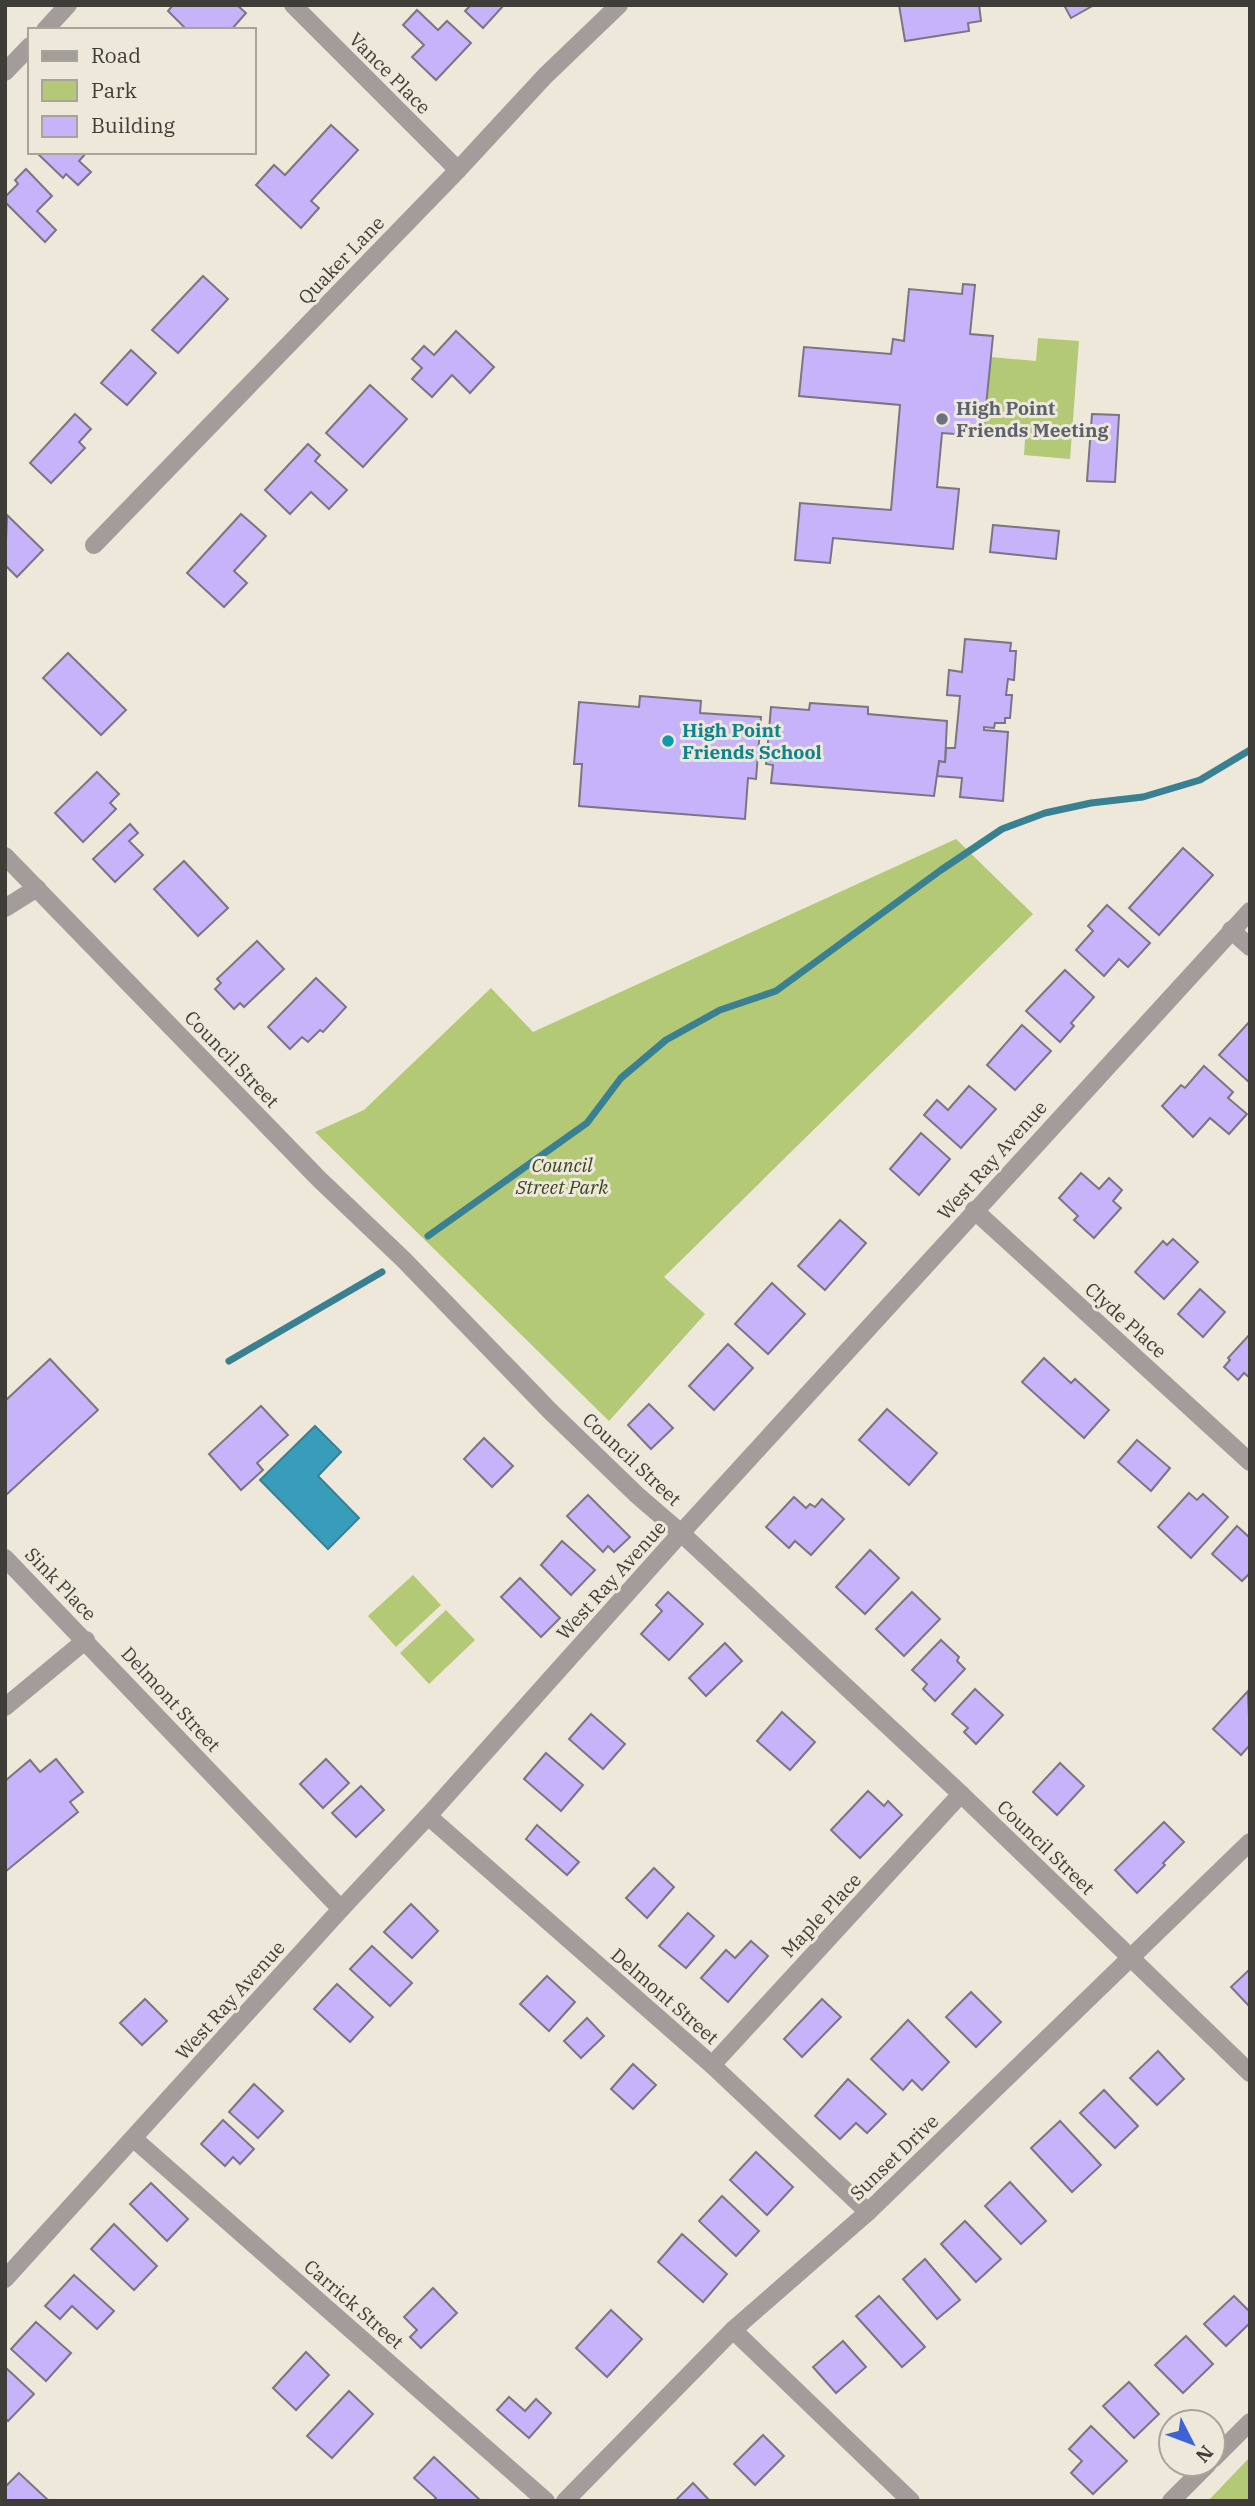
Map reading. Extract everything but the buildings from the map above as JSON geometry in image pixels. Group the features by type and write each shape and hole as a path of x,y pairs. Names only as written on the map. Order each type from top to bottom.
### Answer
{"street":[{"path":"47,28 68,5"},
{"name":"Vance Place","path":"293,5 458,170"},
{"name":"Quaker Lane","path":"94,545 458,170 545,76 619,5"},
{"path":"5,72 28,48"},
{"name":"Council Street","path":"5,856 319,1179 404,1260 551,1412 637,1495 961,1794 1250,2073"},
{"path":"5,908 37,888"},
{"name":"West Ray Avenue","path":"5,2280 974,1210 1250,911"},
{"path":"1231,930 1250,947"},
{"name":"Clyde Place","path":"974,1210 1250,1462"},
{"name":"Sink Place","path":"5,1558 86,1640"},
{"path":"5,1707 86,1640"},
{"name":"Delmont Street","path":"86,1640 341,1909"},
{"name":"Maple Place","path":"712,2065 961,1794"},
{"name":"Delmont Street","path":"428,1816 712,2065 868,2212"},
{"name":"Sunset Drive","path":"565,2501 733,2330 868,2212 1250,1842"},
{"name":"Carrick Street","path":"134,2139 546,2501"},
{"path":"733,2330 911,2501"},
{"path":"1227,2445 1250,2422"},
{"path":"1171,2501 1194,2478"}],"green space":[{"path":"1038,338 1079,341 1070,459 1024,455 1025,440 983,436 991,357 1036,361"},
{"name":"Council Street Park","path":"956,839 1033,914 664,1277 705,1314 609,1421 315,1132 364,1110 491,988 533,1032"},
{"path":"413,1575 441,1605 396,1647 368,1616"},
{"path":"446,1610 475,1640 429,1684 400,1653"},
{"path":"1250,2457 1250,2501 1208,2501"}],"water":[{"path":"315,1426 341,1452 318,1476 359,1518 328,1549 260,1480"}],"waterway":[{"path":"428,1236 587,1123 621,1078 666,1040 720,1010 776,991 941,870 1002,829 1045,813 1091,803 1143,797 1200,780 1250,750"},
{"path":"229,1361 382,1272"}],"place":[{"name":"High Point Friends Meeting","path":"942,419"},
{"name":"High Point Friends School","path":"668,741"}]}
